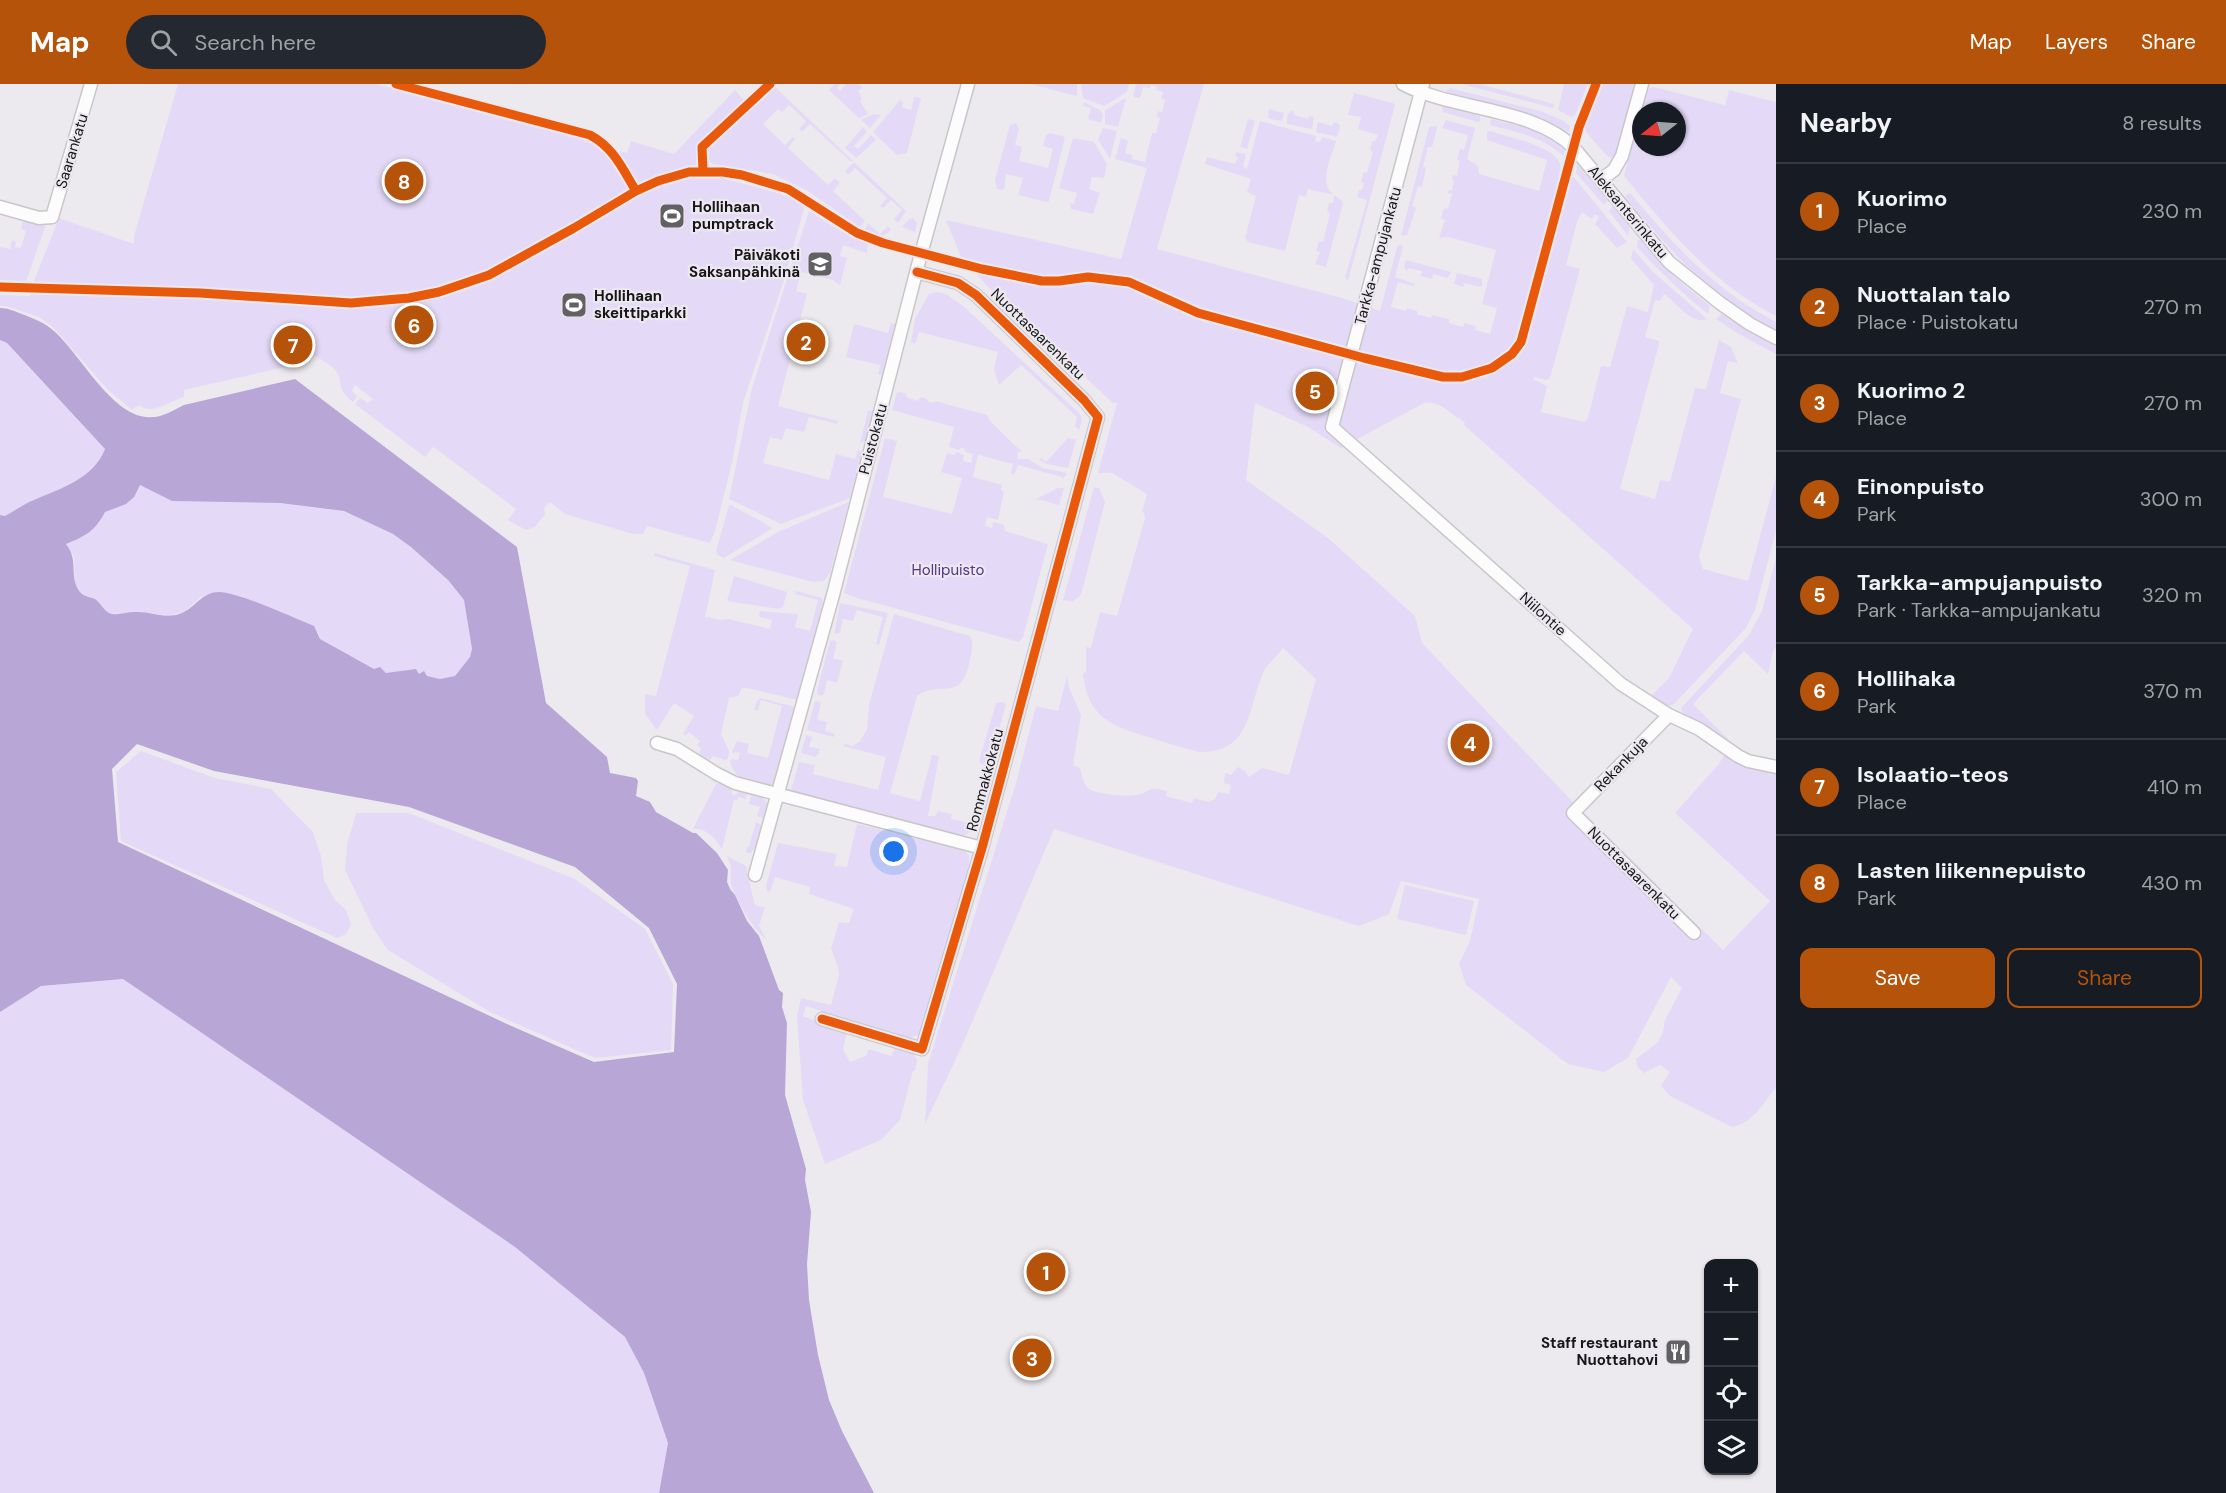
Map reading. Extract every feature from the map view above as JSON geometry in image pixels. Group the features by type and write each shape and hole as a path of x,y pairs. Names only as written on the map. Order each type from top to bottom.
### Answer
{"street":[{"name":"Saarankatu","path":"0,207 39,219 52,217 91,84"},
{"name":"Puistokatu","path":"755,875 833,595 968,84"},
{"name":"Aleksanterinkatu","path":"1403,84 1549,129 1566,140 1669,262 1720,303 1750,324 1776,338"},
{"path":"1602,180 1614,170 1622,156 1642,84"},
{"name":"Tarkka-ampujankatu","path":"1332,427 1422,89"},
{"name":"Nuottasaarenkatu","path":"917,272 958,283 976,295 1084,400 1098,417"},
{"name":"Rommakkokatu","path":"822,1019 922,1049 982,848 1098,417"},
{"name":"Niilontie","path":"1332,427 1621,684 1670,715 1699,729 1738,756 1776,768"},
{"name":"Rekankuja","path":"1573,813 1670,715"},
{"path":"657,743 677,748 735,783 982,848"},
{"name":"Nuottasaarenkatu","path":"1573,813 1694,933"}],"green space":[{"path":"178,84 377,84 508,118 511,121 523,124 525,122 583,138 584,141 591,143 594,141 605,147 627,153 631,141 674,154 735,90 746,102 701,142 697,170 790,198 803,203 804,209 783,283 743,403 732,463 710,543 647,526 643,534 633,534 565,514 550,502 544,508 545,514 535,527 526,530 508,520 516,509 439,451 433,447 425,457 355,404 360,398 368,403 373,399 355,385 352,391 357,396 353,402 344,393 334,369 315,356 294,365 184,390 184,397 161,407 150,409 139,405 132,410 107,389 53,327 39,317 0,306 0,295 30,296 59,218 134,244 134,236"},
{"path":"834,84 840,84 837,88 840,91 846,84 859,84 862,88 858,91 862,99 860,101 868,114 859,118 829,90"},
{"path":"1030,84 1077,84 1077,96"},
{"path":"1081,84 1129,84 1127,92 1104,106 1083,98"},
{"path":"1136,84 1204,84 1157,249 1342,298 1380,311 1397,247 1401,244 1403,247 1395,277 1415,284 1414,286 1398,282 1391,307 1406,311 1407,308 1431,318 1432,315 1449,319 1449,323 1463,327 1464,323 1476,326 1475,330 1490,334 1497,308 1482,304 1496,250 1448,237 1439,238 1445,220 1441,219 1444,208 1448,209 1452,194 1448,193 1452,190 1453,175 1457,176 1460,149 1464,150 1468,135 1442,128 1446,120 1475,128 1467,159 1478,166 1479,174 1539,191 1547,160 1487,140 1487,132 1529,143 1548,151 1560,163 1557,182 1567,192 1572,175 1627,242 1617,248 1595,224 1599,217 1595,214 1592,219 1582,212 1577,222 1566,265 1580,269 1550,378 1546,380 1534,377 1533,379 1547,386 1541,412 1585,422 1601,366 1610,367 1627,306 1648,312 1654,285 1631,259 1633,249 1653,272 1707,319 1695,319 1664,294 1660,301 1655,300 1645,337 1659,341 1659,344 1620,489 1655,499 1660,480 1670,482 1695,388 1706,389 1719,340 1731,347 1738,363 1728,361 1720,393 1741,399 1699,557 1703,569 1748,581 1776,477 1776,531 1755,610 1746,628 1674,704 1669,706 1651,696 1669,678 1693,629 1464,425 1465,423 1442,406 1424,403 1341,448 1308,427 1255,403 1246,480 1328,538 1415,616 1422,643 1569,798 1723,950 1770,901 1675,813 1725,754 1734,761 1776,773 1776,1090 1775,1088 1757,1112 1746,1122 1732,1127 1670,1096 1661,1086 1670,1072 1660,1065 1644,1073 1637,1067 1636,1059 1658,1042 1665,1020 1682,988 1671,977 1628,1058 1604,1072 1568,1064 1466,985 1459,964 1470,941 1479,899 1401,881 1389,914 1359,926 1054,829 962,1046 925,1124 928,1064 1016,783 1036,706 1058,711 1067,676 1069,688 1081,715 1073,765 1080,768 1084,782 1089,789 1105,794 1126,796 1155,789 1167,791 1166,796 1192,803 1194,798 1209,802 1215,799 1218,792 1229,794 1231,785 1224,783 1225,773 1231,775 1238,767 1249,777 1262,768 1289,775 1316,679 1283,648 1265,669 1246,724 1239,736 1230,745 1217,750 1199,752 1132,732 1110,722 1095,708 1085,687 1083,673 1086,672 1086,647 1091,648 1100,612 1117,616 1145,518 1142,512 1147,494 1112,473 1098,473 1117,403 1113,403 987,286 961,257 946,220 1121,259 1147,168 1115,159 1121,138 1128,141 1125,153 1132,155 1132,159 1145,162 1152,133 1156,133 1160,118 1157,117 1158,111 1162,112 1165,100 1161,99 1163,92 1151,85 1150,88 1143,87 1140,98 1133,97"},
{"path":"1462,84 1479,84 1554,104 1553,108"},
{"path":"1564,84 1588,84 1575,115 1571,117 1558,110"},
{"path":"1603,84 1636,84 1618,150 1612,158 1607,156 1586,132 1585,127"},
{"path":"772,87 775,87 852,160 851,162 810,124 802,132 799,129 806,121 789,105 782,112 778,109 763,124 785,145 793,137 795,139 788,148 828,185 835,178 840,183 833,191 865,221 860,227 806,190 773,174 713,164 706,159 706,150 710,144"},
{"path":"1654,87 1725,105 1729,90 1776,102 1776,316 1753,303 1712,272 1675,236 1624,176 1632,145 1632,156 1686,156 1686,102 1644,102 1650,88"},
{"path":"1450,88 1540,111 1562,120 1570,126 1569,132 1540,117 1446,92"},
{"path":"1354,93 1395,105 1348,281 1345,278 1367,200 1357,197 1359,190 1362,190 1364,183 1361,182 1364,172 1367,173 1373,152 1370,150 1372,141 1375,141 1378,135 1358,129 1361,117 1348,115"},
{"path":"914,97 921,98 907,153 897,155 873,132 900,100 903,102 902,107 911,110"},
{"path":"1126,98 1118,127 1105,124 1105,110"},
{"path":"1084,102 1101,111 1103,116 1101,123 1088,119 1091,108 1083,106"},
{"path":"1442,106 1480,116 1480,121 1443,112"},
{"path":"1269,109 1284,113 1282,121 1270,119"},
{"path":"1290,111 1294,112 1294,115 1308,119 1309,116 1314,117 1312,129 1287,124"},
{"path":"874,114 881,115 870,128 861,120"},
{"path":"1248,119 1255,121 1247,149 1240,147"},
{"path":"1491,119 1531,129 1550,137 1565,150 1563,156 1538,140 1490,125"},
{"path":"1260,121 1316,136 1315,141 1320,142 1322,137 1336,141 1326,179 1329,190 1333,195 1308,189 1306,197 1299,195 1285,251 1248,242 1245,238 1256,196 1247,192 1251,179 1205,164 1207,157 1235,164 1238,157 1235,156 1236,152 1246,154 1243,167 1247,169"},
{"path":"1318,122 1332,126 1334,122 1339,124 1337,137 1316,132"},
{"path":"1016,123 1019,129 1015,145 1022,147 1019,161 1048,168 1053,149 1043,146 1046,135 1050,133 1065,138 1049,201 1018,195 1023,178 1006,174 1004,190 997,189 995,180 1010,125"},
{"path":"1436,126 1432,147 1428,147 1423,166 1426,168 1422,187 1418,186 1412,206 1416,208 1407,235 1401,236 1429,127"},
{"path":"863,127 867,132 854,146 858,149 871,135 876,140 856,158 845,148"},
{"path":"1103,128 1117,131 1110,159 1098,140"},
{"path":"1073,138 1094,142 1107,164 1104,178 1092,177 1089,189 1100,193 1093,214 1071,209 1070,203 1074,204 1077,193 1059,188"},
{"path":"854,162 906,211 898,223 894,219 902,210 891,200 883,208 880,206 887,198 855,168 848,175 845,171"},
{"path":"1577,164 1608,201 1604,205 1576,173"},
{"path":"1628,193 1696,265 1733,295 1776,322 1776,330 1731,303 1693,272 1625,197"},
{"path":"1334,195 1340,199 1343,203 1326,267 1315,264 1320,252 1316,251 1319,241 1323,242 1330,213 1327,212 1329,203 1333,203"},
{"path":"1613,206 1630,227 1628,236 1609,211"},
{"path":"809,211 839,230 868,244 867,253 843,245 840,256 847,258 840,285 833,280 801,272 796,291 807,294 778,406 838,421 837,424 809,417 804,432 786,428 782,440 770,437 763,463 829,480 836,454 855,459 858,450 863,452 850,498 781,524 729,499 752,388"},
{"path":"24,218 46,224 27,279 25,281 0,280 0,247 10,249 12,240 16,242 15,247 21,248 26,231 21,229"},
{"path":"913,218 917,223 915,232 902,227 909,219"},
{"path":"868,223 880,234 888,226 891,230 885,235 875,236 864,230"},
{"path":"1638,240 1642,240 1684,285 1710,306 1708,314 1645,256 1637,247"},
{"path":"1406,260 1451,272 1448,278 1433,274 1432,279 1421,276 1422,271 1408,268 1407,272 1404,266"},
{"path":"1457,273 1482,279 1482,287 1464,283 1463,287 1454,284"},
{"path":"938,292 946,294 963,306 1080,414 1082,420 1079,430 1075,426 1077,417 1021,365 999,385 994,369 998,352 919,332 915,344 911,342 915,319 929,294"},
{"path":"1721,314 1776,346 1776,354 1716,319"},
{"path":"891,323 897,325 883,375 878,375 880,365 846,357 854,324 888,333"},
{"path":"0,340 7,343 105,449 92,468 84,475 5,516 0,515"},
{"name":"Hollipuisto","path":"897,392 905,393 908,398 918,401 921,397 927,399 928,402 934,403 935,401 987,415 990,421 1022,452 1018,452 1017,459 1028,459 1043,468 1067,473 1063,479 1018,465 1014,475 1011,473 1013,464 978,455 973,477 1002,485 1001,490 1004,492 998,520 987,517 985,526 992,528 993,522 1004,525 1005,531 1048,544 1023,637 1019,642 844,593 885,438 897,441 883,497 952,514 962,478 941,472 947,453 955,455 956,452 964,455 963,461 971,463 973,454 965,452 965,449 949,447 954,427 892,410"},
{"path":"874,410 866,441 860,443 868,411"},
{"path":"1068,438 1076,440 1068,468 1047,464 1039,460 1041,458 1046,462"},
{"path":"139,485 168,497 280,503 344,511 393,534 448,580 464,600 472,649 470,657 455,676 440,679 427,676 425,673 419,674 417,670 392,673 379,671 353,659 320,639 318,632 212,593 201,597 185,611 166,617 138,612 113,614 107,612 96,600 83,595 75,584 74,558 66,544 89,532 105,512 128,500"},
{"path":"1094,487 1099,488 1105,502 1082,591 1073,601 1063,600"},
{"path":"1058,488 1064,488 1059,505 1036,499"},
{"path":"849,502 830,573 824,581 813,582 730,560 780,531"},
{"path":"729,505 773,528 724,558 717,555 716,551"},
{"path":"655,553 715,570 705,618 729,619 770,629 772,620 759,617 760,611 795,614 798,615 795,627 810,631 818,600 795,594 796,591 822,598 823,602 797,700 747,688 742,688 738,696 729,698 721,734 729,751 728,759 713,756 708,762 698,755 701,749 697,745 700,741 689,732 685,736 683,734 694,716 674,703 657,730 645,714 645,694 656,696 690,566 654,556"},
{"path":"1776,558 1776,649 1774,648 1768,674 1744,651 1693,704 1728,739 1725,741 1683,713 1681,708 1749,635 1762,611"},
{"path":"734,576 787,592 783,607 779,609 727,601"},
{"path":"840,603 888,613 879,645 876,644 883,617 857,610 853,621 843,619 840,633 834,634"},
{"path":"894,614 970,636 971,639 971,656 962,682 949,688 926,691 917,696 890,793 920,801 932,755 939,756 928,816 935,816 938,811 952,814 951,819 974,824 971,831 965,835 960,836 790,794 799,762 815,765 813,774 878,790 886,757 843,746 845,744 853,746 860,741 867,730 869,705"},
{"path":"834,640 837,643 833,658 843,661 837,683 827,680 824,694 821,696 817,691 830,641"},
{"path":"761,698 795,707 776,776 769,787 740,777 735,773 730,761 738,760 740,753 732,752 737,741 749,744 747,753 768,758 782,706 761,700 758,710 754,710 757,701"},
{"path":"815,701 821,702 817,719 827,722 825,731 835,734 833,737 807,730"},
{"path":"996,703 1006,704 989,766 979,761"},
{"path":"806,735 812,737 809,747 820,749 815,757 801,753"},
{"path":"141,751 215,778 271,789 313,832 321,856 324,880 335,900 346,910 351,925 346,934 337,938 121,841 116,772"},
{"path":"716,784 730,787 734,796 739,792 747,794 746,799 738,797 734,800 722,849 706,832 693,829"},
{"path":"751,795 764,799 768,804 765,819 757,816 760,807 749,804"},
{"path":"356,813 409,813 575,879 645,929 673,984 671,1050 595,1058 490,1012 388,950 374,930 345,870 347,845"},
{"path":"756,822 763,826 758,844 750,854 746,852"},
{"path":"857,824 962,849 969,855 969,874 921,1034 906,1039 806,1006 803,1016 847,1032 843,1049 850,1062 866,1056 869,1049 891,1056 896,1046 912,1051 917,1060 900,1120 881,1140 825,1164 803,1100 797,1017 801,998 831,1005 839,975 831,949 839,922 849,923 854,909 809,894 810,887 775,877 770,892 767,891 766,886 778,843 837,854 834,866 847,867"},
{"path":"727,856 746,866 754,902 756,906 765,907 759,926 766,939 751,922 736,897 731,884 731,867"},
{"path":"1405,885 1474,901 1466,935 1397,919"},
{"path":"123,979 515,1247 625,1337 644,1373 668,1443 659,1493 0,1493 0,1012 41,986"}],"shaded area":[{"path":"0,308 43,323 64,341 96,381 120,405 133,413 146,417 161,416 184,405 295,379 517,547 546,703 607,757 610,773 636,778 638,781 636,796 650,802 656,812 696,833 717,853 728,870 727,882 730,889 747,921 759,936 779,990 783,993 782,1007 787,1023 785,1095 806,1169 805,1180 811,1212 807,1264 809,1300 818,1355 829,1400 842,1431 874,1493 659,1493 668,1443 644,1373 625,1337 515,1247 123,979 41,986 0,1012 0,515 5,516 75,481 93,468 105,449 7,343 0,340","holes":["140,485 172,501 280,503 344,511 393,534 448,580 464,600 472,649 470,657 455,676 440,679 427,676 424,671 419,674 416,669 386,673 380,667 374,669 320,639 314,626 228,593 219,592 204,596 178,615 166,616 142,612 109,613 95,599 82,594 78,588 75,582 72,557 66,544 89,532 98,524 105,512 126,504 134,497","137,744 214,771 409,807 575,867 649,928 677,984 674,1052 594,1062 507,1024 118,842 112,769"]}],"cycle path":[{"path":"396,84 590,135 611,152 636,191"},
{"path":"703,171 702,147 770,84"},
{"path":"0,287 200,293 351,303 409,298 439,292 489,275 636,191 658,181 689,172 723,172 742,175 788,189 857,233 883,243 982,269 1042,281 1088,277 1129,282 1198,313 1364,358 1443,377 1462,377 1492,368 1512,354 1521,342 1579,127 1596,84"},
{"path":"822,1019 922,1049 982,848 1098,417 1084,400 976,295 958,283 917,272"}],"place":[{"name":"Lasten liikennepuisto","path":"404,181"},
{"name":"Hollihaan pumptrack","path":"672,216"},
{"name":"Päiväkoti Saksanpähkinä","path":"820,264"},
{"name":"Hollihaan skeittiparkki","path":"574,305"},
{"name":"Hollihaka","path":"414,325"},
{"name":"Nuottalan talo","path":"806,342"},
{"name":"Isolaatio-teos","path":"293,345"},
{"name":"Tarkka-ampujanpuisto","path":"1315,391"},
{"name":"Einonpuisto","path":"1470,743"},
{"name":"Kuorimo","path":"1046,1272"},
{"name":"Staff restaurant Nuottahovi","path":"1678,1352"},
{"name":"Kuorimo 2","path":"1032,1358"}]}
